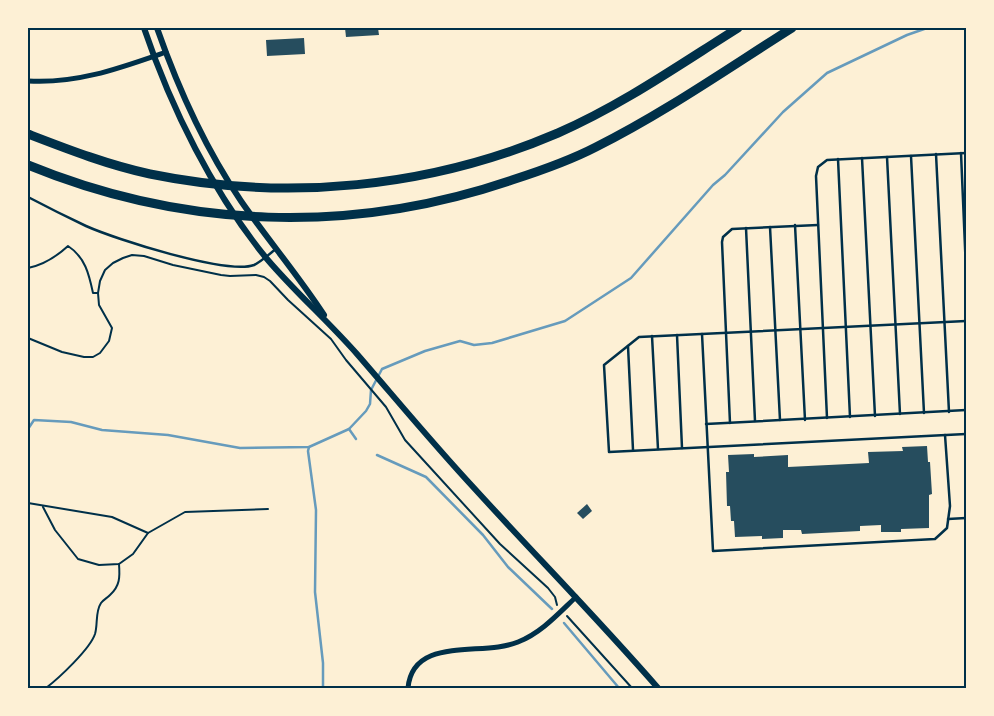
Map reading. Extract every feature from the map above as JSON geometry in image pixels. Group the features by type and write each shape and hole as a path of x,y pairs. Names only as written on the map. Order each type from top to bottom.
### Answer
{"highway":[{"path":"28,134 103,161 149,174 187,180 261,188 330,187 378,183 450,169 491,157 558,133 593,116 659,78 735,29"},
{"path":"28,165 85,187 133,200 207,213 282,218 354,214 424,204 463,195 534,173 579,155 682,98 790,29"}],"street":[{"path":"144,28 171,98 199,153 225,199 265,257 296,292 329,323 474,489 576,597 658,688"},
{"path":"157,28 187,104 222,169 241,200 304,285 329,323"},
{"path":"28,81 59,81 108,72 166,52"},
{"path":"408,688 412,673 427,657 442,652 491,649 518,642 544,628 576,597"}],"lane":[{"path":"961,153 966,270"},
{"path":"828,418 818,225 816,172 818,167 828,160 838,159 966,153"},
{"path":"936,154 949,412"},
{"path":"912,156 924,413"},
{"path":"887,157 900,414"},
{"path":"862,158 875,416"},
{"path":"838,159 850,417"},
{"path":"28,197 88,227 136,244 200,261 234,266 254,265 276,249"},
{"path":"795,225 805,420"},
{"path":"730,423 722,242 727,232 732,228 818,225"},
{"path":"770,227 780,421"},
{"path":"746,228 755,422"},
{"path":"966,321 639,337 604,365 609,452 966,434"},
{"path":"702,334 713,551 935,539 947,528 950,506 945,435"},
{"path":"677,335 682,448"},
{"path":"652,336 658,449"},
{"path":"628,346 633,450"},
{"path":"706,424 966,410"},
{"path":"948,519 966,518"}],"path":[{"path":"28,268 53,258 68,246 77,252 81,258 90,276 93,293 98,293"},
{"path":"28,338 62,352 84,357 93,357 100,353 109,341 112,328 99,305 100,281 105,270 112,263 132,255 144,256 173,265 221,275 256,275 264,277 331,339 346,360 386,407 405,440 500,544 548,588 562,610 632,688"},
{"path":"28,503 112,517 148,533"},
{"path":"42,506 55,530 78,559 99,565 119,564 133,554 148,533 185,512 268,509"},
{"path":"46,688 60,677 95,634 101,603 120,582 119,564"}],"building":[{"path":"345,28 378,28 379,35 346,37"},
{"path":"304,38 305,54 267,56 266,40"},
{"path":"927,446 932,494 929,495 929,528 901,529 901,532 881,532 881,525 860,526 860,531 802,534 801,530 783,530 783,538 762,539 762,536 735,537 734,521 731,521 730,506 727,506 726,472 729,472 728,455 754,454 754,457 788,455 788,467 869,463 868,452 903,451 902,447"},
{"path":"587,504 592,511 583,519 577,513"}],"waterway":[{"path":"28,429 34,420 71,422 102,430 168,435 240,448 309,447 349,429 366,411 370,404 371,390 382,369 425,351 460,341 474,345 492,343 565,321 631,278 713,185 725,175 783,112 827,73 907,35 927,28"},
{"path":"349,429 356,439"},
{"path":"309,447 316,510 315,592 323,663 323,688"},
{"path":"377,455 426,477 483,535 508,567 552,609"},
{"path":"564,623 619,688"}]}
